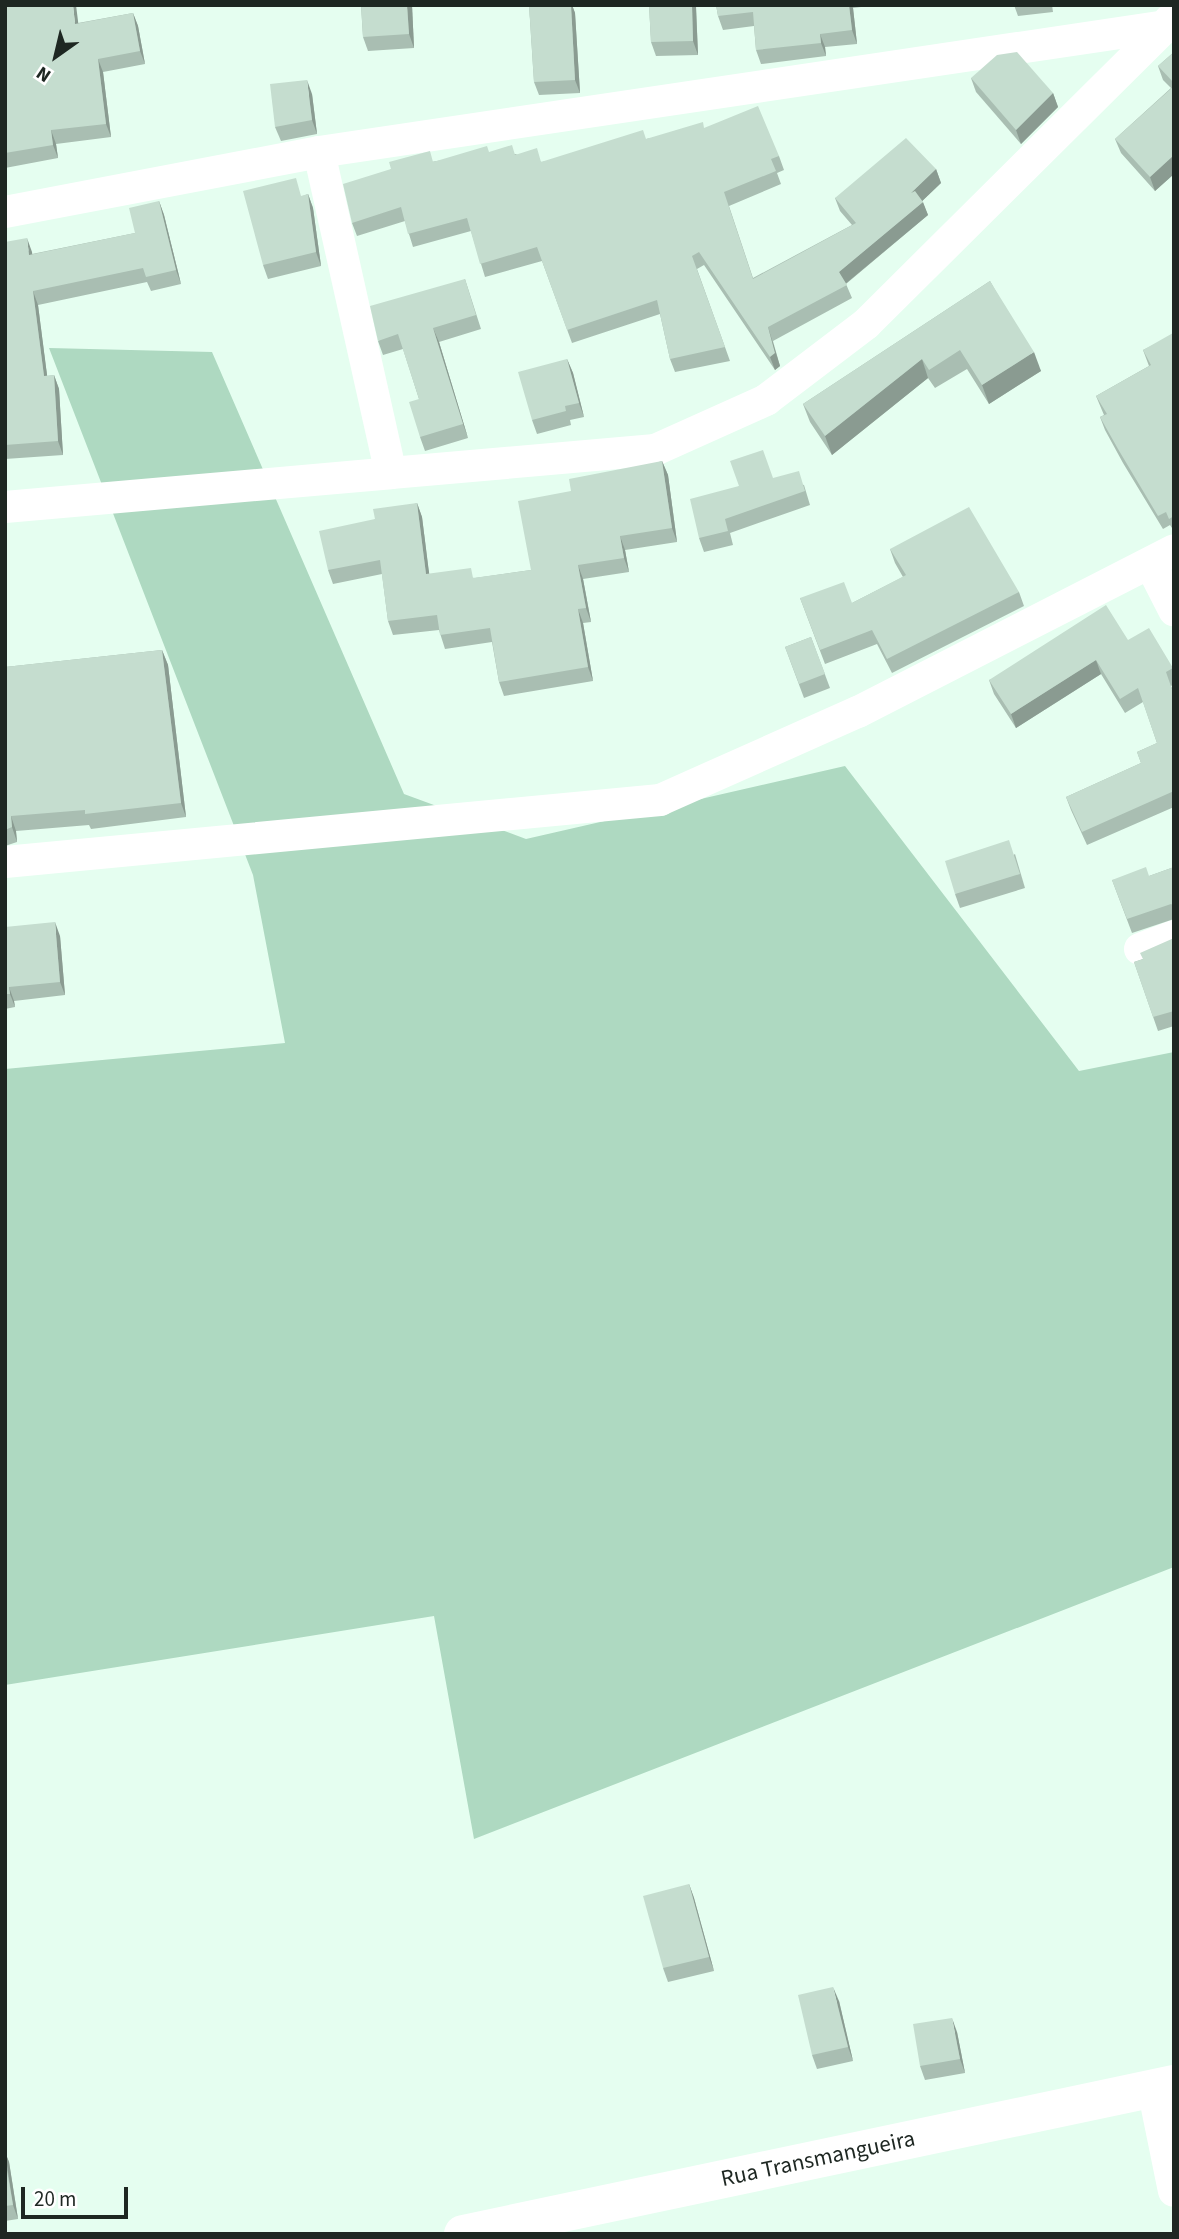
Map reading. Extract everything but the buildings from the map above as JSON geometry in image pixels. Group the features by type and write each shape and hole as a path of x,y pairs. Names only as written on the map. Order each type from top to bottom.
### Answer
{"street":[{"path":"5,212 319,152 1170,19"},
{"path":"5,507 655,450 766,400 866,324 1170,19"},
{"path":"319,152 391,473"},
{"path":"5,862 660,800 858,712 1163,557 1174,610"},
{"path":"1140,949 1174,936"},
{"path":"1163,2086 1174,2191"},
{"name":"Rua Transmangueira","path":"463,2234 1163,2086"}],"green space":[{"path":"49,348 212,352 404,794 526,839 845,766 1079,1071 1174,1052 1174,1567 474,1839 434,1616 5,1685 5,1069 285,1043 253,875"}]}
